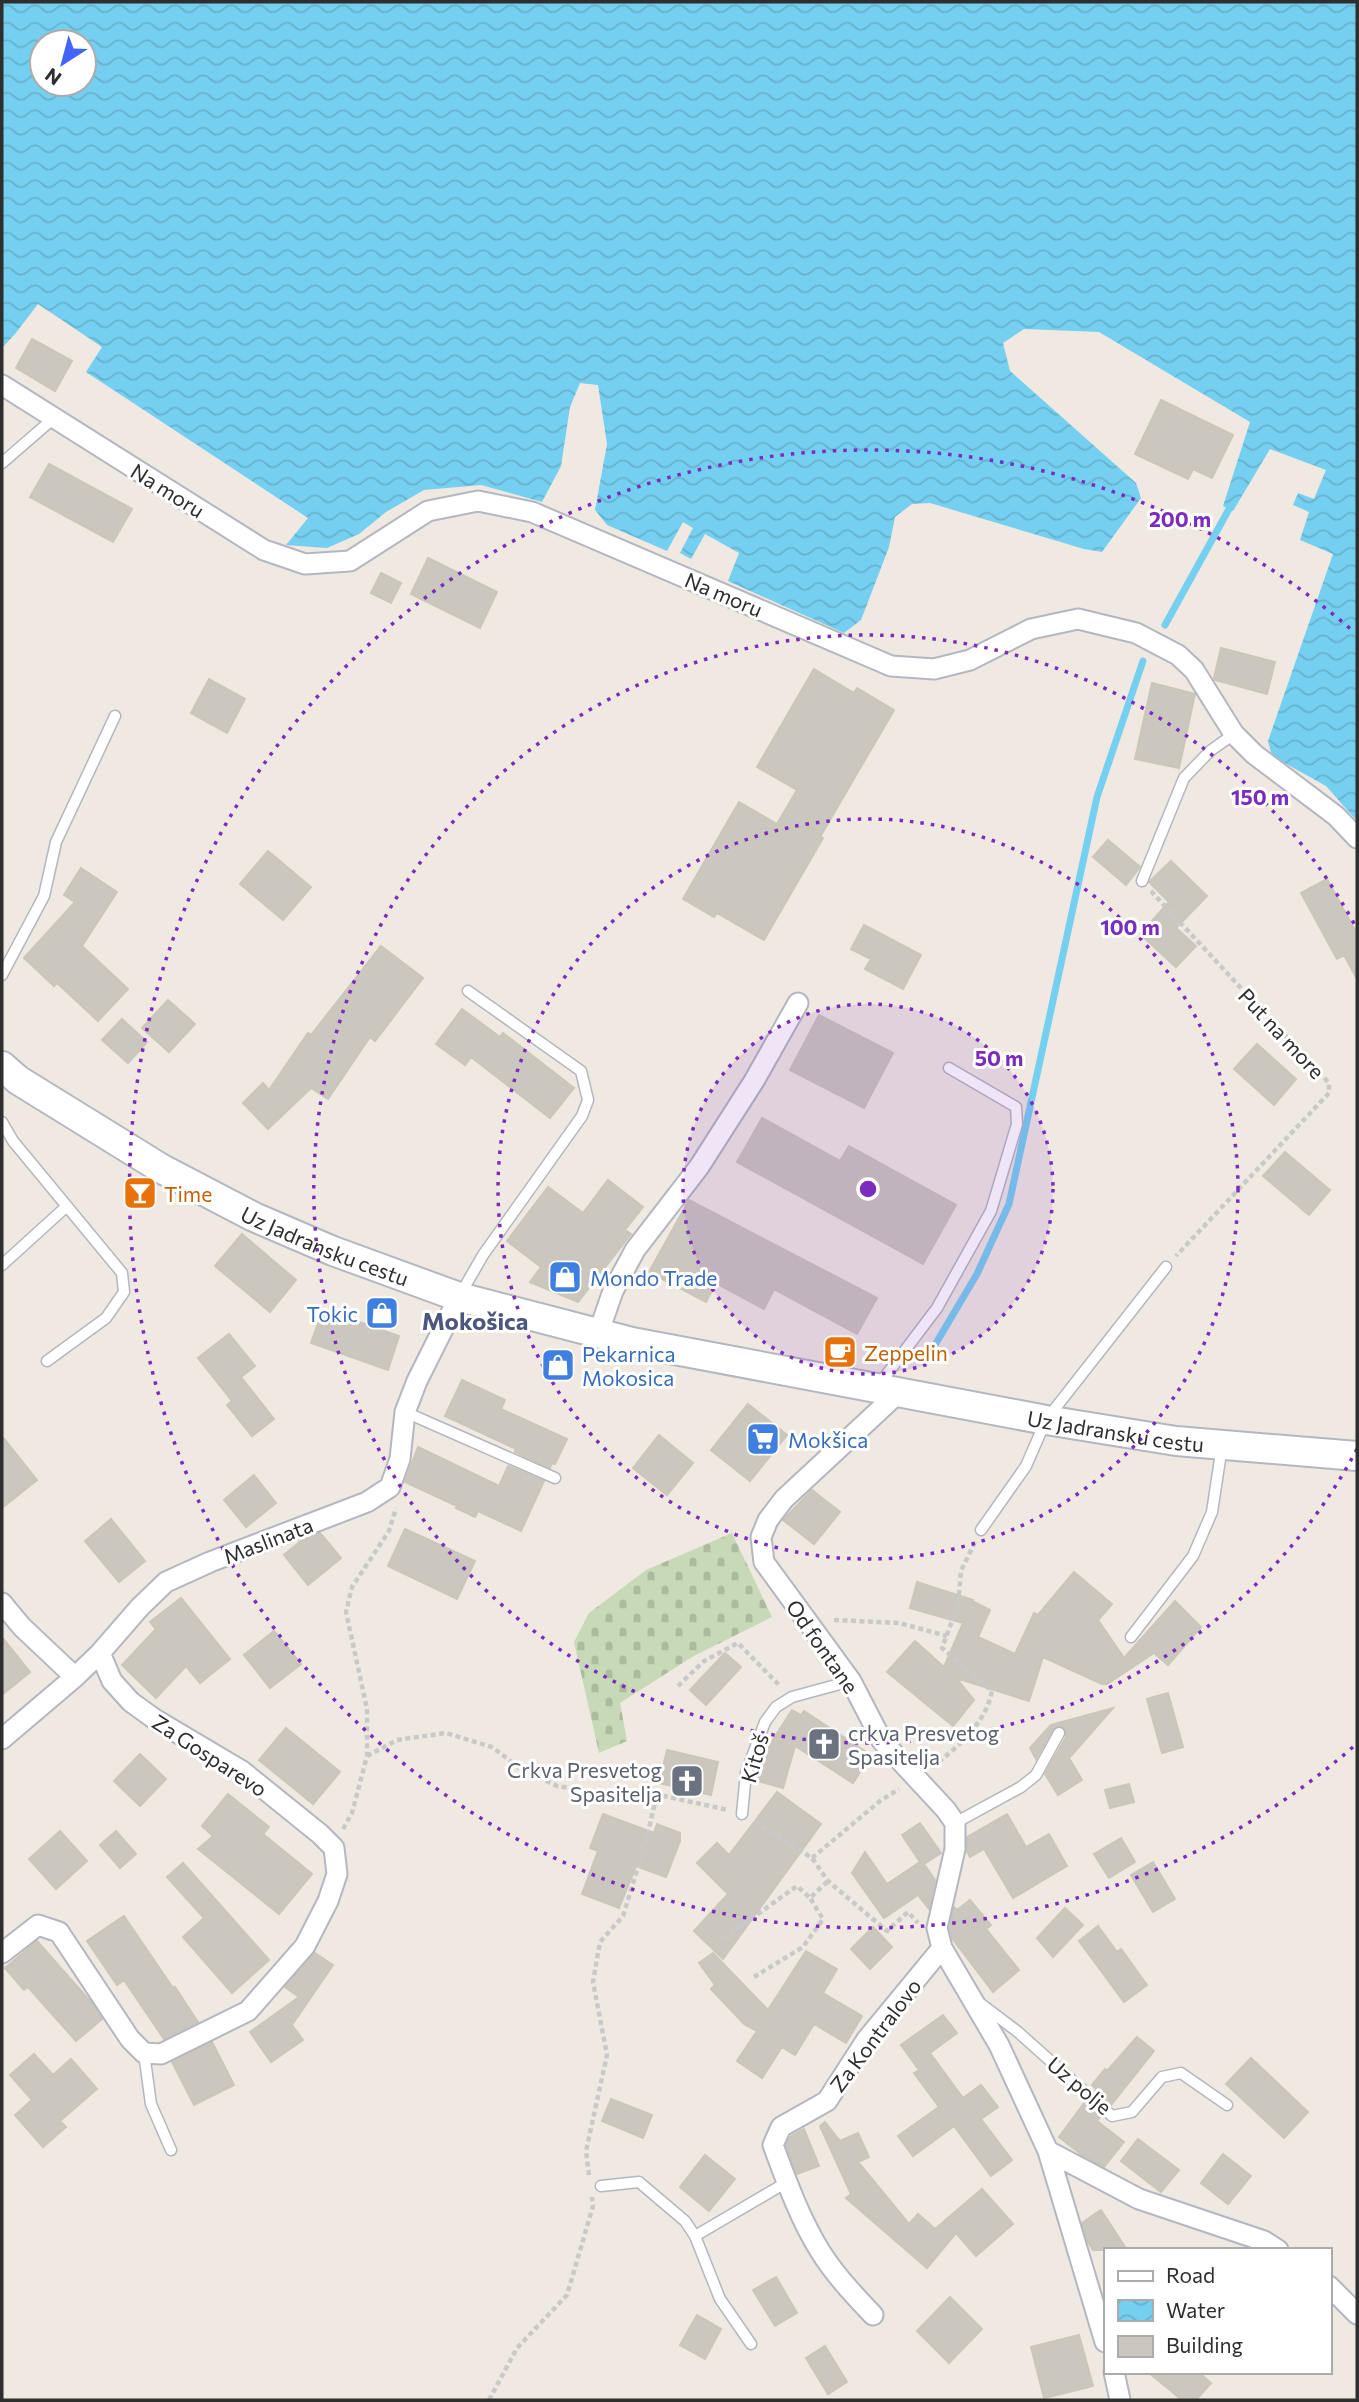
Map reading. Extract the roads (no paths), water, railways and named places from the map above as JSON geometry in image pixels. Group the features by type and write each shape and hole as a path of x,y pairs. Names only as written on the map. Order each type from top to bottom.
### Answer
{"main road":[{"name":"Uz Jadransku cestu","path":"2,1066 18,1080 162,1169 254,1217 333,1251 459,1297 598,1334 1046,1420 1174,1441 1357,1456"}],"street":[{"name":"Na moru","path":"2,385 264,550 304,564 350,561 428,511 478,501 532,512 891,666 934,669 970,660 1031,629 1078,619 1136,633 1178,655 1194,670 1234,734 1254,754 1336,816 1357,838"},
{"path":"598,1334 613,1291 635,1250 699,1167 754,1081 798,1003"},
{"path":"405,1412 417,1381 459,1297"},
{"name":"Od fontane","path":"887,1391 784,1499 768,1520 761,1537 764,1562 851,1681 882,1741 946,1810 955,1824"},
{"name":"Maslinata","path":"2,1739 75,1677 166,1582 210,1562 367,1502 390,1487 400,1459 405,1412"},
{"path":"2,1603 22,1627 75,1677"},
{"name":"Za Gosparevo","path":"100,1653 112,1681 131,1702 242,1771 320,1834 334,1848 337,1874 328,1900 305,1945 248,2011 161,2054 144,2053"},
{"path":"955,1824 955,1849 937,1928 942,1948 999,2045 1048,2151 1104,2339"},
{"path":"2,1953 38,1925 59,1932 130,2039 144,2053"},
{"name":"Za Kontralovo","path":"873,2315 841,2281 819,2250 773,2145 781,2127 827,2101 867,2039 942,1948"},
{"path":"1048,2151 1139,2199 1264,2241 1275,2248"},
{"path":"1331,2288 1357,2314"},
{"path":"1114,2374 1121,2400"}],"lane":[{"path":"2,463 54,418"},
{"path":"2,975 44,895 56,842 116,716"},
{"path":"1142,881 1184,778 1210,751 1234,734"},
{"path":"459,1297 484,1255 576,1126 588,1100 581,1071 468,991"},
{"path":"887,1391 991,1211 1017,1124 1016,1107 949,1068"},
{"path":"2,1122 13,1142 122,1273 124,1292 106,1318 47,1361"},
{"path":"2,1265 67,1206"},
{"path":"981,1530 1026,1466 1046,1420 1166,1267"},
{"path":"405,1412 555,1478"},
{"path":"1131,1637 1194,1556 1212,1512 1222,1445"},
{"name":"Kitoš","path":"742,1814 746,1773 765,1723 776,1707 792,1697 851,1681"},
{"path":"955,1824 1021,1787 1036,1775 1059,1733"},
{"name":"Uz polje","path":"969,1995 1018,2032 1111,2116 1132,2112 1162,2077 1181,2073 1227,2105"},
{"path":"144,2053 151,2104 171,2150"},
{"path":"601,2186 639,2182 685,2221 695,2236 720,2299 751,2344"},
{"path":"695,2236 787,2182"}],"water":[{"path":"2,2 1357,2 1357,821 1326,786 1272,756 1268,741 1333,554 1300,540 1309,512 1293,505 1298,493 1314,499 1326,470 1270,449 1233,511 1223,506 1250,422 1099,332 1024,329 1003,343 1010,371 1136,483 1141,498 1102,552 930,503 912,504 895,517 889,547 861,620 844,633 728,581 739,553 705,534 691,559 680,553 693,528 683,522 667,551 607,525 595,510 607,444 598,385 580,383 570,407 561,466 542,502 481,485 424,490 386,512 359,534 327,548 286,545 308,518 86,372 102,347 38,304 2,348"}],"waterway":[{"path":"1165,625 1229,509"},
{"path":"929,1355 977,1274 1009,1204 1097,797 1143,661"}],"place":[{"name":"Time","path":"140,1193"},
{"name":"Mondo Trade","path":"565,1277"},
{"name":"Tokic","path":"382,1313"},
{"name":"Zeppelin","path":"840,1352"},
{"name":"Pekarnica Mokosica","path":"558,1365"},
{"name":"Mokšica","path":"763,1439"},
{"name":"crkva Presvetog Spasitelja","path":"824,1744"},
{"name":"Crkva Presvetog Spasitelja","path":"687,1781"}],"district":[{"name":"Mokošica","path":"475,1320"}]}
